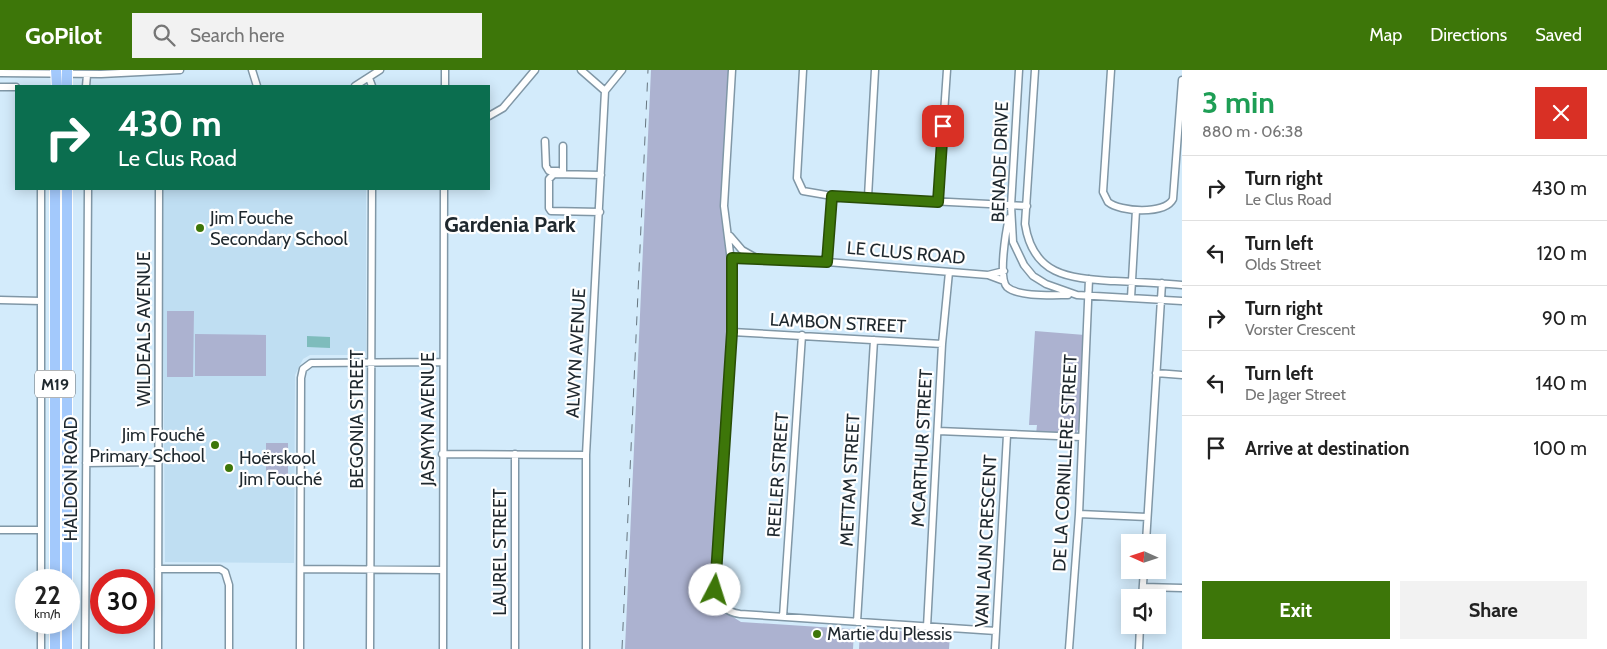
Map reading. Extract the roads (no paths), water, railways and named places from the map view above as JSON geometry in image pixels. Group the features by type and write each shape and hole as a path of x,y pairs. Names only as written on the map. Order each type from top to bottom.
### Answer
{"highway":[{"path":"56,72 57,85"},
{"path":"67,72 67,85"},
{"name":"M19","path":"55,569 56,190"},
{"name":"M19","path":"67,190 67,569"},
{"path":"54,649 55,634"},
{"path":"67,634 67,649"}],"street":[{"path":"0,73 67,72 86,74 180,70"},
{"path":"252,70 257,85"},
{"path":"357,85 380,70"},
{"path":"445,70 445,85"},
{"path":"490,115 503,108 535,70"},
{"path":"581,70 605,91 622,70"},
{"path":"732,70 724,206 730,235 732,258 732,332 715,590 720,604 732,613 996,631"},
{"path":"803,70 797,183 802,191 832,196 1027,206"},
{"path":"868,197 875,70"},
{"path":"938,202 947,70"},
{"name":"BENADE DRIVE","path":"1019,70 1011,206 1013,242 1024,265 1033,276 1046,284 1077,295 1182,301"},
{"name":"BENADE DRIVE","path":"1035,70 1027,235 1030,244 1041,261 1058,273 1069,277 1182,285"},
{"path":"1110,70 1103,192 1106,200 1112,205 1136,210 1163,208 1173,200 1182,80"},
{"path":"86,74 86,85"},
{"path":"369,78 372,85"},
{"path":"0,87 15,87"},
{"name":"ALWYN AVENUE","path":"586,649 586,454 605,91"},
{"path":"545,141 547,169 602,174"},
{"path":"563,146 564,172"},
{"path":"600,212 551,211 549,208 549,179 554,174 602,174"},
{"name":"HALDON ROAD","path":"41,190 41,569"},
{"name":"HALDON ROAD","path":"85,649 88,190"},
{"name":"WILDEALS AVENUE","path":"158,649 159,190"},
{"name":"BEGONIA STREET","path":"370,649 373,363 372,190"},
{"name":"JASMYN AVENUE","path":"443,649 442,362 444,190"},
{"path":"827,262 832,196"},
{"path":"1004,282 1005,239 1011,206"},
{"path":"1131,298 1136,210"},
{"path":"730,235 742,250 760,260"},
{"name":"LE CLUS ROAD","path":"732,258 827,262 988,275 1004,271"},
{"name":"MCARTHUR STREET","path":"927,627 942,344 949,272"},
{"name":"LE CLUS ROAD","path":"988,275 1004,282 1010,289 1019,292 1077,295"},
{"name":"DE LA CORNILLERE STREET","path":"1069,649 1079,514 1089,279"},
{"path":"1146,534 1162,283"},
{"path":"0,300 41,300"},
{"name":"LAMBON STREET","path":"732,332 942,344"},
{"name":"REELER STREET","path":"783,617 802,335"},
{"name":"METTAM STREET","path":"857,622 874,340"},
{"path":"300,649 301,378 303,369 311,363 442,362"},
{"path":"1156,373 1182,375"},
{"path":"938,431 1081,437"},
{"name":"VAN LAUN CRESCENT","path":"995,649 1007,435"},
{"path":"442,454 586,454"},
{"name":"LAUREL STREET","path":"515,454 515,649"},
{"path":"86,463 158,462"},
{"path":"1079,514 1147,517"},
{"path":"0,530 41,530"},
{"path":"158,569 220,569 226,572 229,585 229,649"},
{"path":"301,569 443,570"},
{"path":"1143,579 1142,587 1182,588"},
{"path":"41,634 41,649"},
{"path":"1139,649 1140,634"}],"railway":[{"path":"622,649 648,70"}],"place":[{"name":"Jim Fouche Secondary School","path":"200,228"},
{"name":"Jim Fouché Primary School","path":"215,445"},
{"name":"Hoërskool Jim Fouché","path":"229,468"},
{"name":"Martie du Plessis","path":"817,634"}],"district":[{"name":"Gardenia Park","path":"510,224"}]}
